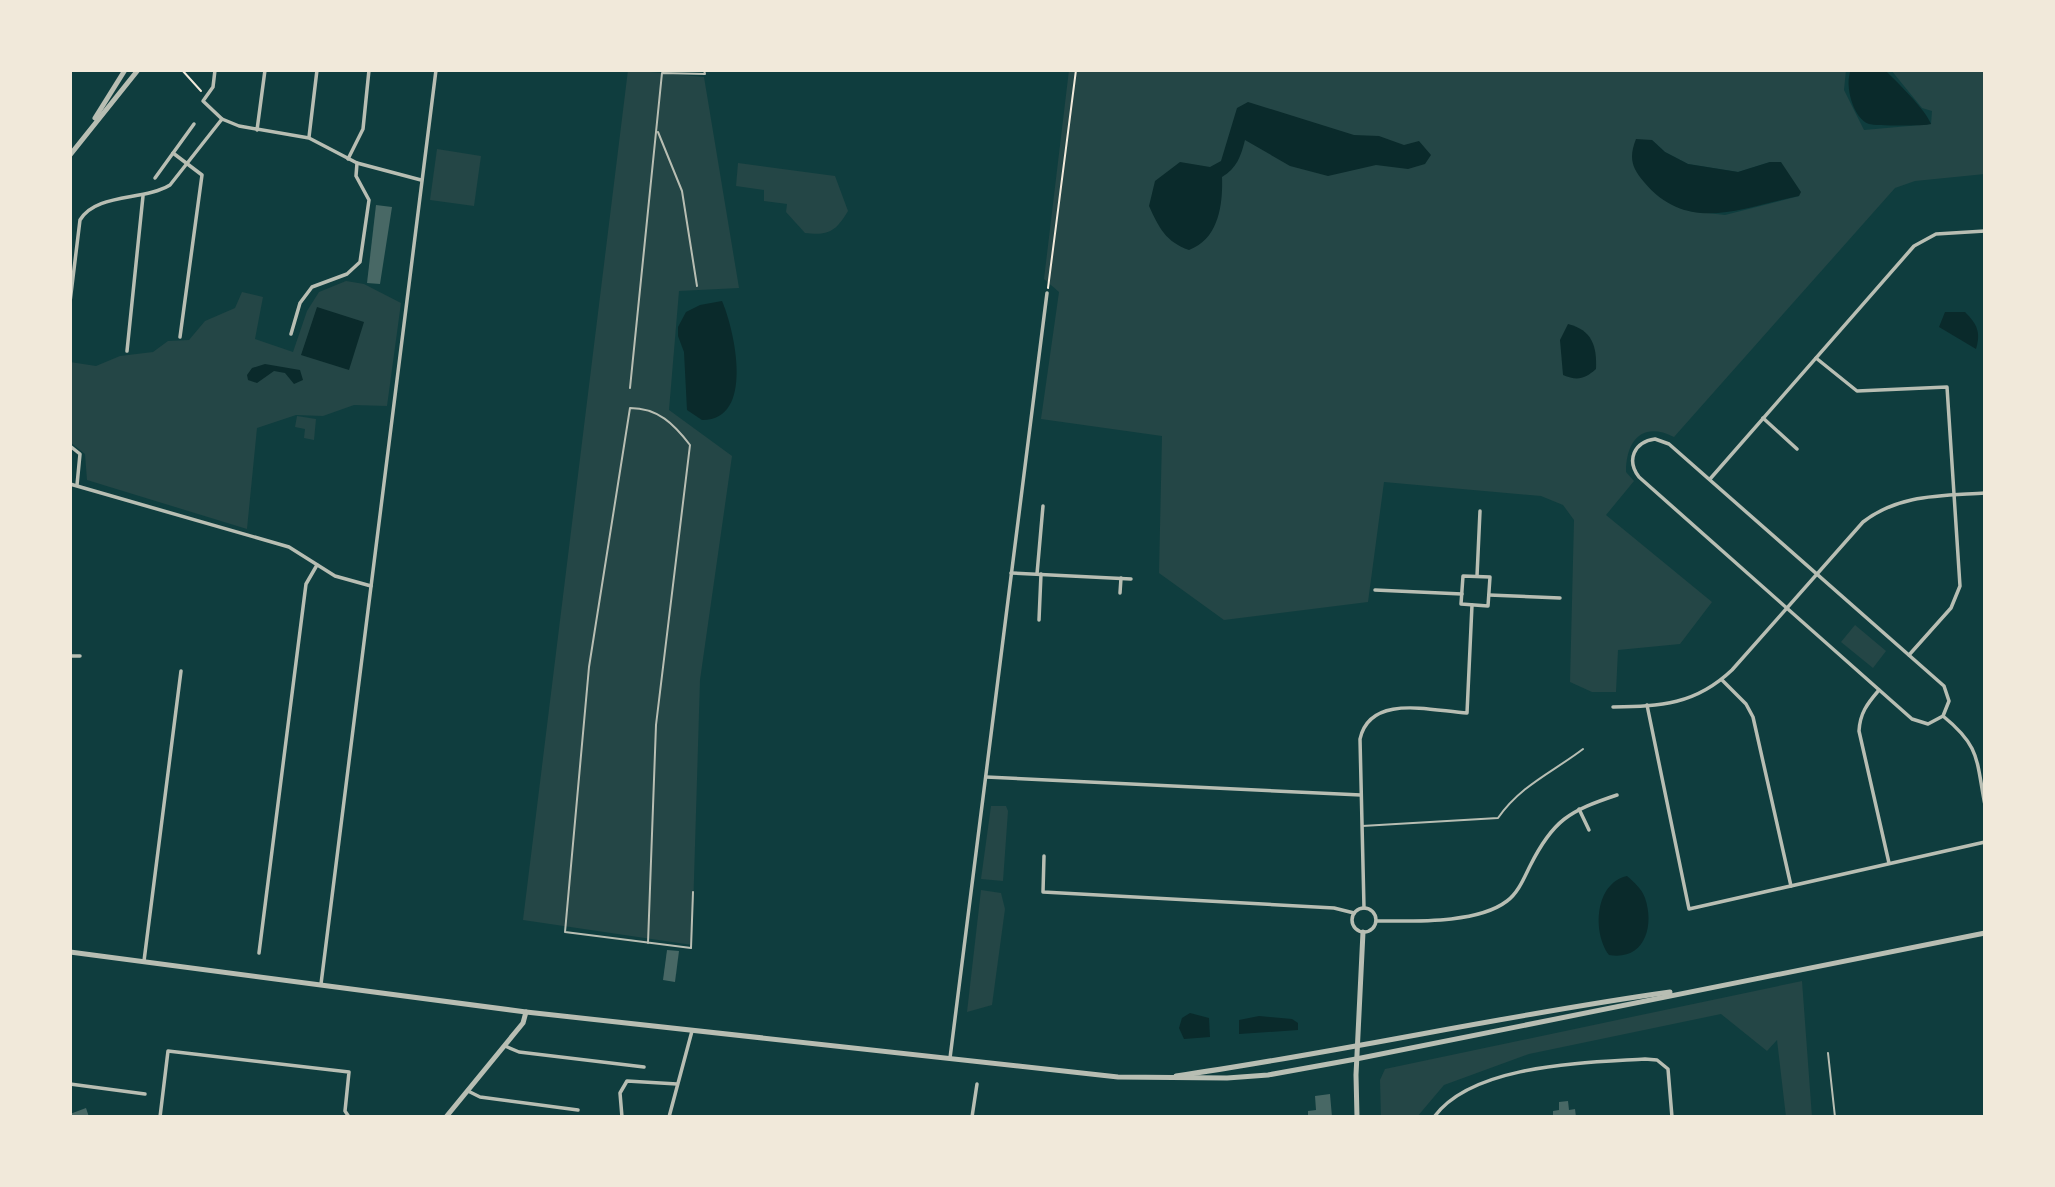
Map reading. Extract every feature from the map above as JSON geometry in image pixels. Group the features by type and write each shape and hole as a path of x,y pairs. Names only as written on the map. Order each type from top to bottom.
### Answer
{"street":[{"path":"70,155 125,70"},
{"path":"92,124 138,70"},
{"path":"215,70 213,87 203,100 222,119 257,130 309,138 356,163 421,180"},
{"path":"257,130 265,70"},
{"path":"309,138 317,70"},
{"path":"348,159 363,129 369,70"},
{"path":"321,984 436,70"},
{"path":"70,302 80,220 84,213 94,206 143,196 170,185 222,119"},
{"path":"155,178 194,124"},
{"path":"173,153 202,175 180,337"},
{"path":"290,334 300,303 312,287 347,274 360,262 369,200 356,176 356,163"},
{"path":"127,351 143,196"},
{"path":"1710,479 1923,239 1936,234 1985,231"},
{"path":"950,1058 1047,293"},
{"path":"1816,358 1857,391 1947,387 1960,586 1958,597 1909,655"},
{"path":"1763,418 1797,449"},
{"path":"1662,440 1710,479 1944,686 1949,701 1943,716 1936,721 1919,723 1879,690 1639,477 1634,471 1633,456 1641,443 1662,440"},
{"path":"70,446 80,454 77,485"},
{"path":"70,484 289,547 335,576 372,586"},
{"path":"1613,706 1647,705 1694,698 1722,680 1863,522 1878,510 1911,498 1985,493"},
{"path":"1039,620 1043,506"},
{"path":"1477,576 1480,511"},
{"path":"259,953 306,584 317,565"},
{"path":"1011,573 1131,579"},
{"path":"1463,576 1490,577 1488,606 1461,604 1462,594 1463,576"},
{"path":"1120,593 1121,578"},
{"path":"1375,590 1462,594"},
{"path":"1489,595 1560,598"},
{"path":"1364,908 1360,739 1368,718 1389,709 1467,713 1472,605"},
{"path":"70,656 80,656"},
{"path":"144,961 181,671"},
{"path":"1722,680 1746,704 1753,717 1791,886"},
{"path":"1879,690 1865,706 1859,719 1859,732 1889,863"},
{"path":"1647,705 1689,909 1985,842"},
{"path":"1943,716 1965,734 1973,747 1985,805"},
{"path":"986,777 1361,795"},
{"path":"1376,921 1434,920 1474,914 1500,906 1518,889 1544,837 1564,817 1618,795"},
{"path":"1579,809 1589,830"},
{"path":"1044,856 1043,892 1334,908 1354,914 1364,908"},
{"path":"1363,932 1372,929 1376,921 1372,911 1364,908"},
{"path":"1354,914 1353,925 1363,932"},
{"path":"1357,1117 1356,1059 1363,932"},
{"path":"70,952 526,1012 1080,1074 1157,1079 1264,1075 1356,1059 1985,933"},
{"path":"1157,1079 1357,1046 1485,1020 1712,986"},
{"path":"446,1117 523,1023 526,1012"},
{"path":"669,1117 693,1029"},
{"path":"504,1046 519,1052 644,1067"},
{"path":"160,1117 168,1051 349,1072 345,1111 349,1117"},
{"path":"1434,1117 1452,1097 1531,1068 1645,1059 1657,1060 1668,1069 1672,1117"},
{"path":"622,1117 620,1093 627,1081 677,1084"},
{"path":"70,1084 145,1094"},
{"path":"972,1117 977,1084"},
{"path":"468,1091 480,1097 578,1110"}],"lane":[{"path":"630,388 663,73 705,74 704,70"},
{"path":"657,130 682,191 697,286"},
{"path":"648,943 656,725 690,445 660,414 643,408 630,408 589,667 565,932 648,943 691,948 693,892"},
{"path":"1362,826 1498,818 1510,800 1532,781 1583,749"},
{"path":"1828,1053 1835,1117"}],"path":[{"path":"183,70 206,97"},
{"path":"1047,293 1076,70"}],"shaded area":[{"path":"628,70 704,77 739,288 679,291 669,410 732,456 700,680 692,945 523,920"},
{"path":"1069,70 1846,70 1844,90 1864,130 1931,124 1932,111 1922,108 1891,70 1985,70 1985,174 1915,181 1895,188 1674,437 1653,431 1638,437 1633,443 1626,472 1634,481 1606,515 1712,602 1680,644 1618,650 1616,692 1592,692 1570,682 1574,520 1563,505 1541,496 1384,482 1368,602 1224,620 1159,573 1162,436 1041,419 1059,292 1044,279","holes":["1652,140 1665,152 1688,164 1738,172 1770,162 1799,196 1725,215 1689,211"]},
{"path":"1851,70 1885,70 1917,104 1931,124 1881,125 1863,121 1854,108 1849,92"},
{"path":"1248,102 1354,135 1379,136 1404,145 1419,141 1431,155 1425,164 1408,169 1376,165 1328,176 1290,166 1245,140 1238,161 1222,177 1220,209 1213,229 1199,245 1189,250 1181,247 1164,233 1149,206 1155,181 1180,162 1210,167 1221,161 1237,108"},
{"path":"1636,139 1652,140 1665,152 1688,164 1738,172 1770,162 1781,162 1801,192 1799,196 1717,213 1698,213 1679,208 1661,198 1636,171 1632,162 1632,151"},
{"path":"437,149 481,156 474,206 430,200"},
{"path":"738,163 835,176 848,211 831,231 820,234 805,233 786,212 787,204 764,201 764,190 736,186"},
{"path":"346,281 364,284 401,303 387,406 354,405 323,416 296,415 257,428 247,529 87,480 85,454 70,442 70,362 96,366 120,356 153,352 168,341 189,340 205,321 235,308 242,292 263,297 255,339 293,352 307,311 319,292"},
{"path":"722,301 735,352 735,391 729,406 719,416 702,420 687,410 684,352 678,336 678,327 686,312 700,305"},
{"path":"317,307 364,322 349,370 301,355"},
{"path":"1945,312 1965,312 1969,316 1978,333 1976,349 1939,327"},
{"path":"1568,324 1583,330 1594,346 1596,369 1581,378 1563,375 1560,340"},
{"path":"265,364 300,370 303,380 294,384 285,373 274,371 257,383 248,380 247,375 252,368"},
{"path":"297,416 316,419 314,440 304,438 305,429 295,427"},
{"path":"1855,625 1886,651 1873,668 1841,642"},
{"path":"991,806 1006,806 1008,811 1003,881 981,879"},
{"path":"1627,876 1645,898 1649,920 1647,930 1644,940 1631,953 1609,955 1600,934 1600,910 1608,888 1616,880"},
{"path":"981,890 1001,893 1005,909 992,1005 967,1012"},
{"path":"1802,981 1812,1117 1786,1117 1777,1040 1767,1051 1721,1014 1529,1054 1444,1085 1417,1117 1381,1117 1380,1080 1385,1069"},
{"path":"1190,1013 1209,1018 1210,1037 1184,1039 1179,1028 1182,1018"},
{"path":"1259,1016 1292,1019 1298,1023 1298,1030 1239,1034 1239,1020"}],"building":[{"path":"376,205 392,207 380,284 367,283"},
{"path":"667,950 679,951 675,982 663,980"},
{"path":"1330,1094 1332,1117 1308,1117 1308,1111 1316,1110 1315,1096"},
{"path":"1568,1101 1569,1110 1575,1109 1576,1117 1553,1117 1553,1111 1559,1110 1559,1102"},
{"path":"86,1108 89,1117 70,1117 70,1114"}]}
